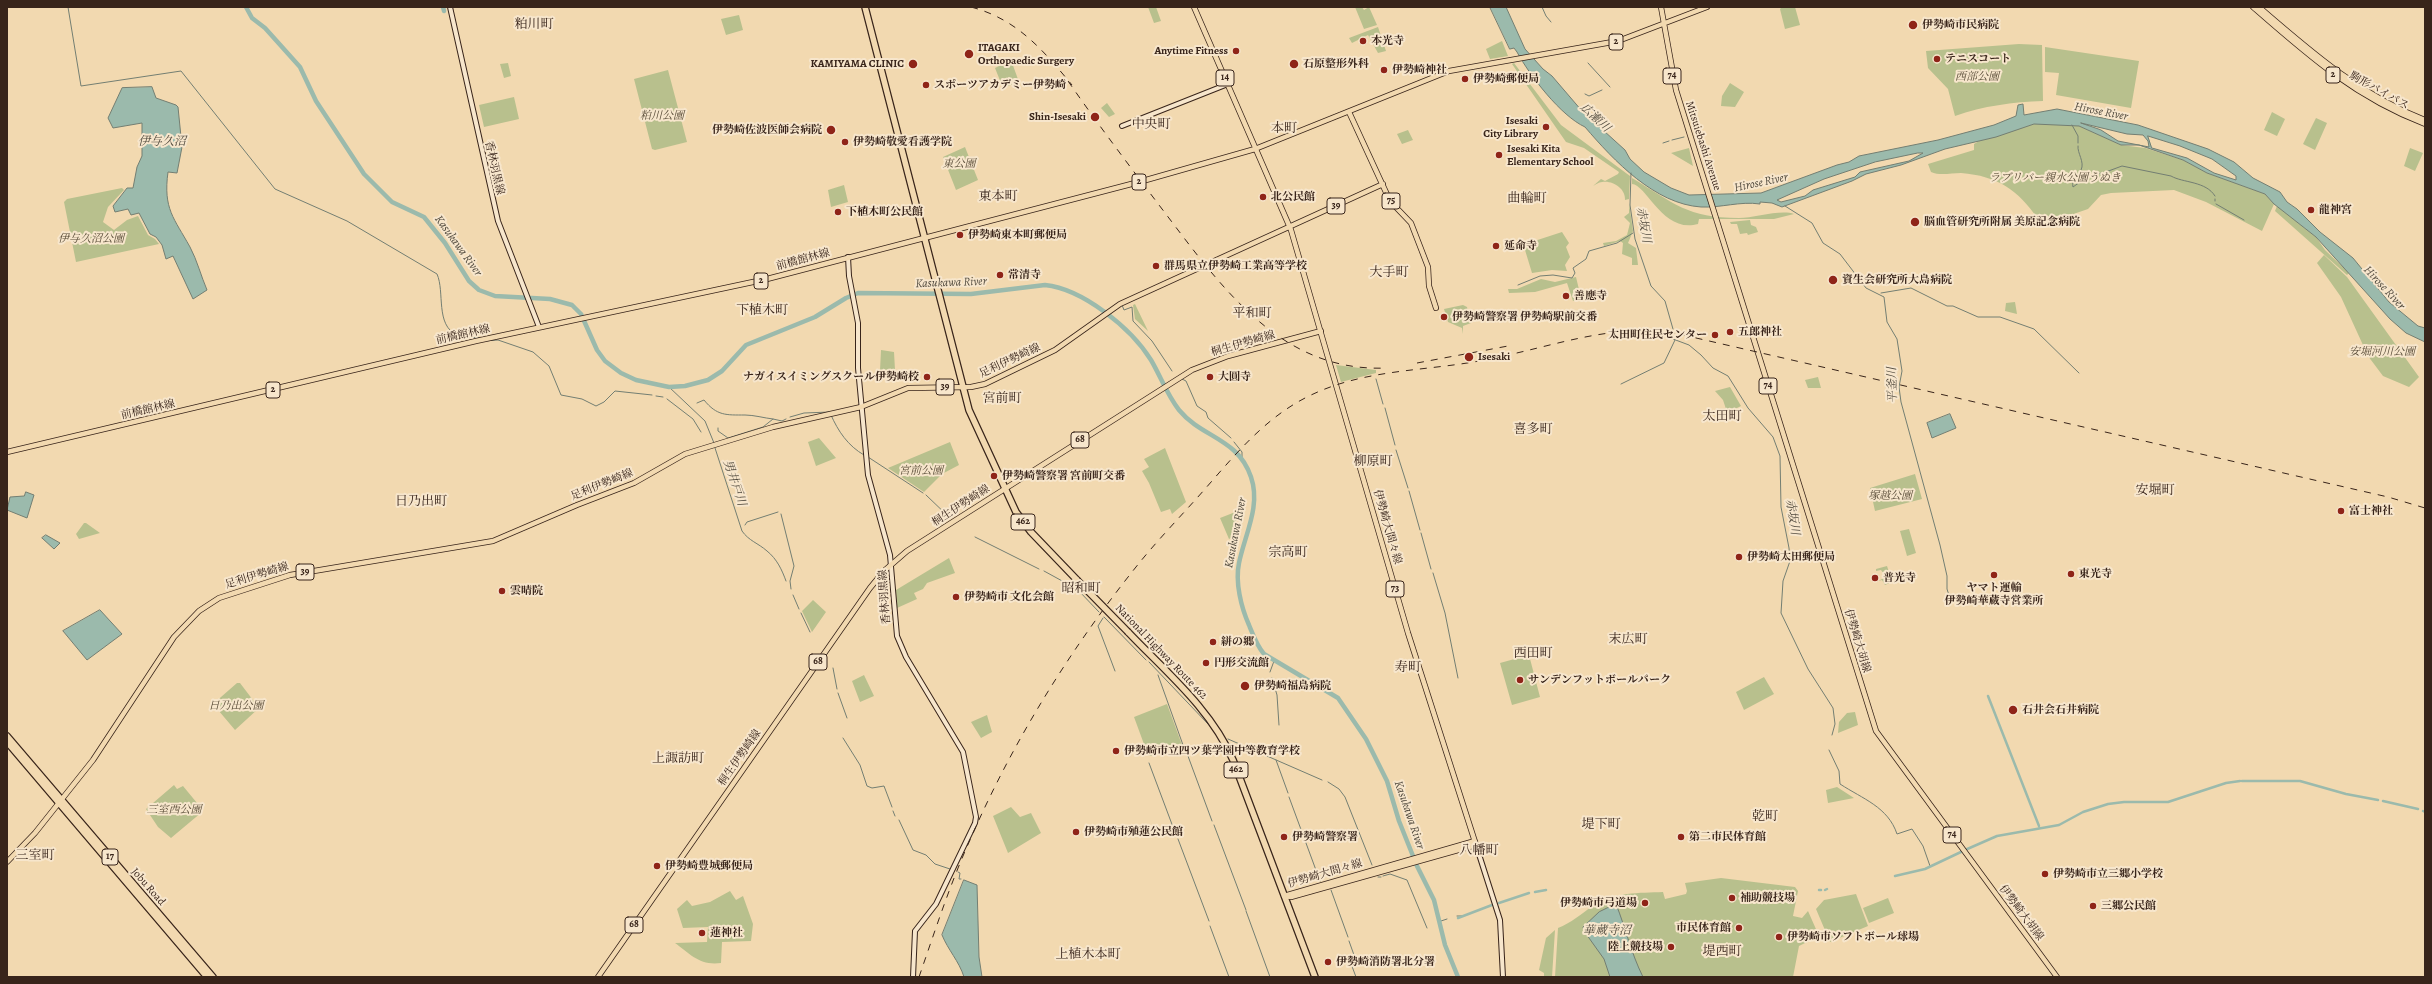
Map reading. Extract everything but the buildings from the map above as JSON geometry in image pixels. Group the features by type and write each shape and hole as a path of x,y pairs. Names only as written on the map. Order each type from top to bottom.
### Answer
{"highway":[{"name":"National Highway Route 462","path":"865,7 963,387 975,426 1004,489 1026,526 1190,696 1221,736 1233,760 1315,977"},
{"name":"Jobu Road","path":"7,736 207,977"},
{"name":"Jobu Road","path":"7,742 207,968 213,977"},
{"name":"National Highway Route 462","path":"1284,896 1311,977"}],"main road":[{"name":"香林羽黒線","path":"450,7 495,212 539,327"},
{"name":"14","path":"1194,7 1255,149"},
{"name":"Mitsuiebashi Avenue","path":"1661,7 1670,69 1731,266"},
{"name":"2","path":"924,237 1139,182 1255,149 1449,71 1618,41 1707,7"},
{"name":"駒形バイパス","path":"2253,7 2304,51 2350,86 2394,111 2425,124"},
{"name":"駒形バイパス","path":"2259,7 2309,51 2358,87 2395,108 2425,120"},
{"path":"1122,126 1228,84"},
{"name":"75","path":"1349,112 1390,201 1407,217 1414,228 1428,267 1429,286 1436,308"},
{"path":"1255,149 1290,227 1321,331"},
{"name":"39","path":"1290,227 1382,184"},
{"name":"足利伊勢崎線","path":"7,862 32,836 93,760 174,636 199,611 219,598 284,576 501,539 577,505 634,483 679,456 773,426 862,407 910,388 980,386 1026,362 1055,350 1098,321 1112,309 1290,227"},
{"name":"前橋館林線","path":"7,452 539,327 767,279 924,237"},
{"name":"香林羽黒線","path":"848,257 859,328 862,407 868,475 892,564 897,636 906,657 963,752 976,818 936,904 915,928 912,977"},
{"name":"伊勢崎大胡線","path":"1731,266 1876,731 2057,977"},
{"name":"桐生伊勢崎線","path":"598,977 870,588 892,564 1004,489 1192,370 1223,358 1321,331"},
{"name":"伊勢崎大間々線","path":"1284,896 1476,843 1408,633 1321,331"},
{"path":"1476,843 1500,920 1503,977"}],"green space":[{"path":"1148,7 1156,7 1161,21 1154,23"},
{"path":"1355,7 1362,7 1364,10 1369,7 1377,25 1364,29"},
{"path":"1782,7 1795,7 1800,25 1785,29 1780,9"},
{"path":"739,15 743,30 726,35 721,19"},
{"path":"1378,27 1386,51 1378,53 1368,35 1352,43 1349,38"},
{"path":"1502,41 1508,56 1490,59 1486,49"},
{"name":"西部公園","path":"2019,44 2042,45 2043,101 1998,105 1955,116 1948,89 1928,68 1926,51"},
{"path":"2045,47 2139,61 2131,108 2056,95 2059,73 2045,72"},
{"path":"1011,60 1019,82 1003,88 995,68"},
{"path":"508,63 511,76 504,78 500,64"},
{"path":"1514,63 1561,125 1630,176 1629,199 1625,200 1625,196 1621,189 1610,182 1601,182 1593,186 1601,179 1605,181 1619,172 1584,148 1566,142 1512,64"},
{"name":"粕川公園","path":"668,70 687,142 655,150 652,149 634,79"},
{"path":"1730,83 1744,92 1735,107 1721,106 1722,96"},
{"path":"514,97 519,119 484,127 479,105"},
{"path":"1107,103 1115,114 1109,117 1101,108"},
{"path":"2272,112 2285,119 2277,136 2264,130"},
{"path":"2316,118 2327,123 2315,150 2303,144"},
{"name":"ラブリバー親水公園うぬき","path":"2057,123 2079,126 2121,145 2145,148 2183,160 2207,173 2265,194 2274,204 2262,231 2206,202 2174,190 2111,193 2101,195 2088,209 2059,219 2038,219 2015,192 1996,181 1986,177 1961,173 1934,173 1931,172 1928,164 1974,150 1974,144 1979,141 2034,124"},
{"path":"1408,130 1413,140 1402,144 1397,134"},
{"name":"東公園","path":"965,147 978,180 956,190 943,157"},
{"path":"1689,148 1693,166 1671,153"},
{"path":"2410,148 2423,153 2415,171 2404,166"},
{"path":"1632,178 1671,202 1693,212 1706,215 1745,218 1775,213 1794,214 1774,219 1699,219 1698,224 1686,225 1675,222 1666,216 1638,186 1632,184"},
{"path":"844,185 848,202 831,207 828,190"},
{"name":"伊与久沼公園","path":"122,188 124,190 108,207 103,222 114,230 127,220 138,216 148,235 155,239 159,244 76,262 64,202 67,199"},
{"path":"1629,203 1633,231 1628,243 1636,248 1638,265 1632,265 1632,258 1622,254 1623,243 1620,241 1604,246 1603,243 1616,241 1627,235 1630,223 1624,217 1629,213"},
{"path":"2277,206 2316,237 2325,250 2349,273 2347,275 2275,211"},
{"path":"1750,220 1751,225 1756,227 1758,232 1748,235 1747,233 1740,234 1737,224 1731,224 1730,222"},
{"path":"1562,232 1569,243 1566,247 1570,257 1565,265 1567,271 1552,270 1532,273 1525,250 1513,248"},
{"name":"安堀河川公園","path":"2324,255 2347,277 2419,377 2409,387 2383,376 2368,356 2341,297 2317,263"},
{"path":"1576,277 1581,298 1573,301 1567,283 1535,292 1509,293 1508,289 1517,289 1541,279 1555,282"},
{"path":"2015,302 2017,314 2005,311 2006,303"},
{"path":"1135,304 1148,331 1135,319 1133,305"},
{"path":"1463,305 1467,307 1471,323 1463,326 1463,334 1462,328 1448,322 1444,309"},
{"path":"881,350 894,352 895,370 880,371"},
{"path":"1336,365 1376,370 1376,373 1341,382"},
{"path":"1818,377 1821,388 1808,388 1805,380"},
{"path":"1730,387 1741,406 1731,411 1726,409 1723,400 1715,391"},
{"path":"819,438 836,458 816,466 808,442"},
{"name":"宮前公園","path":"950,442 959,465 942,474 924,492 888,468"},
{"path":"1165,448 1186,502 1172,514 1170,509 1161,512 1149,483 1142,471 1149,467 1144,459"},
{"name":"塚越公園","path":"1915,474 1922,499 1875,511 1870,488"},
{"path":"1238,511 1233,537 1229,539 1220,518"},
{"path":"84,523 100,533 79,539 76,534"},
{"path":"1909,529 1916,553 1907,556 1900,531"},
{"path":"949,558 955,573 927,583 923,589 914,593 917,599 897,608 896,590"},
{"path":"1887,566 1892,582 1885,585 1882,580 1878,581 1886,577 1881,570 1876,571 1876,569"},
{"path":"813,600 826,612 812,632 802,611"},
{"name":"サンデンフットボールパーク","path":"1529,655 1540,697 1512,705 1500,663"},
{"path":"864,675 874,696 860,702 852,681"},
{"path":"1764,677 1774,694 1744,710 1736,692"},
{"name":"日乃出公園","path":"237,683 240,683 259,708 235,730 213,704"},
{"path":"1167,704 1182,745 1151,756 1148,755 1134,717"},
{"path":"1855,712 1858,725 1838,733 1839,722 1847,713"},
{"path":"987,715 992,732 981,738 971,722"},
{"name":"三室西公園","path":"174,785 177,789 183,786 202,809 202,812 171,838 158,827 146,809"},
{"path":"1837,787 1854,798 1828,803 1826,790"},
{"path":"1011,807 1020,817 1031,813 1041,833 1008,853 993,816"},
{"path":"1721,878 1795,887 1798,891 1793,916 1802,918 1808,911 1819,936 1799,946 1793,977 1555,977 1558,928 1572,921 1594,905 1618,895 1636,893 1663,892 1665,899 1686,894 1687,891 1685,883"},
{"path":"730,891 736,900 743,896 753,924 751,941 722,942 721,963 707,963 701,961 675,943 707,942 708,927 683,928 677,909 687,900 692,906 710,902"},
{"path":"1856,894 1868,926 1830,942 1816,909 1824,900"},
{"path":"1888,898 1894,913 1869,923 1863,908"},
{"path":"1555,930 1552,977 1544,977 1544,973 1539,970 1546,938"}],"water":[{"path":"1490,7 1506,7 1525,49 1543,69 1552,76 1582,111 1625,150 1630,159 1644,172 1671,188 1689,195 1761,193 1849,162 1859,156 1938,140 1994,125 2016,116 2018,105 2023,104 2024,115 2057,109 2138,125 2208,149 2234,162 2253,178 2280,192 2287,202 2297,209 2320,232 2353,258 2389,302 2418,326 2425,328 2425,342 2406,333 2390,319 2316,237 2274,204 2265,194 2207,173 2183,160 2139,145 2121,145 2079,126 2034,124 1996,137 1945,149 1901,165 1866,174 1852,181 1782,207 1772,203 1760,202 1760,204 1745,203 1716,207 1701,207 1684,204 1668,198 1637,179 1609,153 1585,127 1576,122 1556,105 1538,83 1514,48 1510,49","holes":["2081,123 2127,134 2143,135 2148,141 2149,147 2118,141 2101,130","2148,136 2180,146 2212,159 2236,176 2236,180 2214,173 2187,158 2152,148","1923,153 1909,161 1860,172 1855,177 1813,190 1805,196 1781,202 1777,200 1824,179 1875,162"]},
{"name":"伊与久沼","path":"152,87 156,98 178,107 182,147 177,173 168,172 167,195 171,212 192,252 207,290 193,299 173,256 166,259 162,245 156,237 150,234 139,213 131,215 128,209 115,212 113,206 127,188 133,188 137,167 142,156 142,123 113,128 108,118 122,88"},
{"path":"1950,414 1956,428 1932,438 1927,423"},
{"path":"26,492 34,495 27,518 7,510 10,497 24,496"},
{"path":"46,535 60,543 54,549 42,538"},
{"path":"100,610 122,634 87,660 63,631"},
{"path":"964,880 977,885 979,957 982,977 964,977 942,935"},
{"name":"華蔵寺沼","path":"1616,904 1635,959 1643,977 1610,977 1604,959 1584,931 1583,927 1599,912"}],"waterway":[{"path":"68,7 81,86 181,71 275,189 347,221 437,274 443,316 450,330 460,336 481,338"},
{"name":"Kasukawa River","path":"246,7 252,18 265,28 300,67 316,101 364,174 392,202 424,217 445,243 469,281 479,290 495,296 550,299 572,305 581,314 597,350 605,361 621,373 636,380 669,387 685,386 708,380 722,371 746,345 815,317 846,298 858,293 971,294 1045,285 1060,288 1075,294 1090,302 1119,323 1131,335 1151,360 1179,410 1198,427 1229,446 1238,454 1245,464 1254,488 1254,499 1251,520 1239,563 1238,586 1241,602 1252,633 1264,654 1338,698 1366,739 1387,781 1399,821 1417,866 1434,900 1445,945 1458,977"},
{"path":"443,7 444,11"},
{"path":"1542,7 1546,16 1551,22"},
{"path":"1588,63 1610,87"},
{"name":"広瀬川","path":"1585,94 1589,96 1602,90"},
{"path":"2072,125 2078,136 2078,143"},
{"path":"1672,140 1684,137"},
{"path":"1663,143 1669,141"},
{"path":"2078,146 2082,167 2074,180 2073,187 2090,175 2103,173 2122,166 2171,176 2200,185 2211,191 2215,196"},
{"name":"赤坂川","path":"1631,173 1630,205 1635,239 1651,286 1665,301 1673,329"},
{"path":"2216,204 2244,220"},
{"name":"平釜川","path":"1785,206 1812,223 1823,243 1840,254 1866,288 1884,297 1887,322 1897,339 1902,371 1899,387 1901,402 1940,545 1947,576 1947,589 1951,602"},
{"path":"1518,285 1540,276 1553,275 1572,278 1575,273 1573,268 1586,259 1589,251 1617,243 1633,233"},
{"path":"1881,293 1911,288 1947,306 1953,306 1978,317 2000,317 2034,329 2079,373"},
{"path":"1122,305 1124,310 1132,307 1133,321 1152,341 1172,371"},
{"name":"赤坂川","path":"1672,334 1673,339 1689,345 1713,368 1728,376 1748,408 1773,437 1780,456 1781,507 1790,561 1783,581 1781,613 1808,669 1833,708 1835,724 1832,735"},
{"path":"483,341 498,340 533,352 549,366 561,395 582,399 596,406 604,402 615,391 652,395"},
{"path":"1621,384 1664,363 1675,340"},
{"path":"1182,379 1186,381 1197,406 1206,412 1208,418 1231,438"},
{"path":"1376,379 1383,404"},
{"name":"男井戸川","path":"669,387 705,421 714,443"},
{"path":"656,396 663,397"},
{"path":"667,399 693,419 701,432"},
{"path":"697,403 704,400 713,409 722,414 752,415 773,419"},
{"path":"1385,408 1395,445"},
{"path":"790,417 804,413 830,412"},
{"path":"831,415 844,438 864,455"},
{"path":"718,428 718,431 728,438 763,427 773,419 782,421 786,419"},
{"path":"1234,442 1242,452 1242,458"},
{"name":"男井戸川","path":"715,448 742,531 771,554 781,569 786,581"},
{"path":"1396,450 1408,488"},
{"path":"868,457 923,493"},
{"path":"1409,491 1420,530"},
{"path":"926,495 950,518"},
{"path":"745,525 747,522 778,512"},
{"path":"781,514 794,566 790,581 791,589"},
{"path":"1421,533 1431,569"},
{"path":"975,537 1039,569"},
{"path":"1044,571 1075,588"},
{"path":"1433,573 1445,613 1458,678"},
{"path":"1078,590 1099,612"},
{"name":"男井戸川","path":"793,595 799,609"},
{"name":"男井戸川","path":"801,613 810,632"},
{"path":"1104,617 1146,660"},
{"path":"1103,618 1098,626 1115,671"},
{"path":"1270,672 1274,661"},
{"path":"1149,662 1208,724"},
{"name":"男井戸川","path":"833,668 837,689"},
{"path":"1158,675 1183,745"},
{"path":"1272,678 1277,695 1279,725"},
{"name":"男井戸川","path":"838,693 847,718"},
{"path":"1988,696 2039,826"},
{"name":"男井戸川","path":"843,738 860,765 867,786 872,788 884,786 892,807"},
{"path":"1228,739 1322,780"},
{"path":"1185,748 1212,821"},
{"name":"赤坂川","path":"1829,750 1839,771 1840,784 1874,804 1881,810 1888,817 1897,834 1912,829 1923,846 1930,866"},
{"path":"1276,760 1288,793"},
{"path":"1149,763 1176,835"},
{"path":"1965,850 1997,836 2059,825 2083,812 2108,804 2124,802 2168,802 2226,783 2240,781"},
{"path":"2242,781 2300,781 2346,794 2378,800"},
{"path":"1328,782 1339,789 1345,797 1372,865"},
{"path":"1289,797 1320,881"},
{"path":"2383,801 2418,809"},
{"name":"男井戸川","path":"893,811 895,816"},
{"name":"男井戸川","path":"899,820 913,850 926,855 935,864 950,869"},
{"path":"1214,825 1246,910"},
{"path":"1178,839 1209,921"},
{"name":"赤坂川","path":"1895,876 1925,869 1963,851"},
{"name":"男井戸川","path":"958,872 960,873 959,879 961,879"},
{"path":"1383,876 1390,874 1407,880 1427,928"},
{"path":"1331,890 1348,937"},
{"path":"1535,892 1546,890"},
{"path":"1499,903 1529,893"},
{"path":"1458,918 1492,905"},
{"path":"1246,911 1270,977"},
{"path":"1457,916 1463,916"},
{"path":"1441,921 1447,919"},
{"path":"1210,926 1229,977"},
{"path":"1349,941 1354,955"},
{"path":"1350,961 1356,977"}],"railway":[{"path":"971,7 1002,19 1028,37 1072,85"},
{"path":"1068,81 1124,159 1204,264 1228,292 1254,317 1283,339 1314,355 1348,366 1387,368"},
{"path":"919,977 956,874 987,803 1005,767 1046,695 1091,627 1147,554 1248,441 1276,416 1292,405 1331,387 1377,375 1494,358 1602,334 1624,331 1670,332 2388,497 2425,508"},
{"path":"1417,363 1508,346"}],"place":[{"name":"伊勢崎市民病院","path":"1913,25"},
{"name":"本光寺","path":"1363,41"},
{"name":"Anytime Fitness","path":"1236,51"},
{"name":"ITAGAKI Orthopaedic Surgery","path":"969,54"},
{"name":"テニスコート","path":"1937,59"},
{"name":"KAMIYAMA CLINIC","path":"913,64"},
{"name":"石原整形外科","path":"1294,64"},
{"name":"伊勢崎神社","path":"1384,70"},
{"name":"伊勢崎郵便局","path":"1465,79"},
{"name":"スポーツアカデミー伊勢崎","path":"926,85"},
{"name":"Shin-Isesaki","path":"1095,117"},
{"name":"Isesaki City Library","path":"1546,127"},
{"name":"伊勢崎佐波医師会病院","path":"831,130"},
{"name":"伊勢崎敬愛看護学院","path":"845,142"},
{"name":"Isesaki Kita Elementary School","path":"1499,155"},
{"name":"北公民館","path":"1263,197"},
{"name":"龍神宮","path":"2311,210"},
{"name":"下植木町公民館","path":"838,212"},
{"name":"脳血管研究所附属 美原記念病院","path":"1915,222"},
{"name":"伊勢崎東本町郵便局","path":"960,235"},
{"name":"延命寺","path":"1496,246"},
{"name":"群馬県立伊勢崎工業高等学校","path":"1156,266"},
{"name":"常清寺","path":"1000,275"},
{"name":"資生会研究所大島病院","path":"1833,280"},
{"name":"善應寺","path":"1566,296"},
{"name":"伊勢崎警察署 伊勢崎駅前交番","path":"1444,317"},
{"name":"五郎神社","path":"1730,332"},
{"name":"太田町住民センター","path":"1715,335"},
{"name":"Isesaki","path":"1469,357"},
{"name":"ナガイスイミングスクール伊勢崎校","path":"927,377"},
{"name":"大圓寺","path":"1210,377"},
{"name":"伊勢崎警察署 宮前町交番","path":"994,476"},
{"name":"富士神社","path":"2341,511"},
{"name":"伊勢崎太田郵便局","path":"1739,557"},
{"name":"東光寺","path":"2071,574"},
{"name":"ヤマト運輸 伊勢崎華蔵寺営業所","path":"1994,575"},
{"name":"普光寺","path":"1875,578"},
{"name":"雲晴院","path":"502,591"},
{"name":"伊勢崎市 文化会館","path":"956,597"},
{"name":"絣の郷","path":"1213,642"},
{"name":"円形交流館","path":"1206,663"},
{"name":"サンデンフットボールパーク","path":"1520,680"},
{"name":"伊勢崎福島病院","path":"1245,686"},
{"name":"石井会石井病院","path":"2013,710"},
{"name":"伊勢崎市立四ツ葉学園中等教育学校","path":"1116,751"},
{"name":"伊勢崎市殖蓮公民館","path":"1076,832"},
{"name":"伊勢崎警察署","path":"1284,837"},
{"name":"第二市民体育館","path":"1681,837"},
{"name":"伊勢崎豊城郵便局","path":"657,866"},
{"name":"伊勢崎市立三郷小学校","path":"2045,874"},
{"name":"補助競技場","path":"1732,898"},
{"name":"伊勢崎市弓道場","path":"1645,903"},
{"name":"三郷公民館","path":"2093,906"},
{"name":"市民体育館","path":"1739,928"},
{"name":"蓮神社","path":"702,933"},
{"name":"伊勢崎市ソフトボール球場","path":"1779,937"},
{"name":"陸上競技場","path":"1671,947"},
{"name":"伊勢崎消防署北分署","path":"1328,962"}],"district":[{"name":"粕川町","path":"534,25"},
{"name":"中央町","path":"1151,125"},
{"name":"本町","path":"1284,129"},
{"name":"東本町","path":"998,197"},
{"name":"曲輪町","path":"1527,199"},
{"name":"大手町","path":"1389,273"},
{"name":"下植木町","path":"762,311"},
{"name":"平和町","path":"1252,314"},
{"name":"宮前町","path":"1002,399"},
{"name":"太田町","path":"1722,417"},
{"name":"喜多町","path":"1533,430"},
{"name":"柳原町","path":"1373,462"},
{"name":"安堀町","path":"2155,491"},
{"name":"日乃出町","path":"421,502"},
{"name":"宗高町","path":"1288,553"},
{"name":"昭和町","path":"1081,589"},
{"name":"末広町","path":"1628,640"},
{"name":"西田町","path":"1533,654"},
{"name":"寿町","path":"1408,668"},
{"name":"上諏訪町","path":"678,759"},
{"name":"乾町","path":"1765,817"},
{"name":"堤下町","path":"1601,825"},
{"name":"八幡町","path":"1479,851"},
{"name":"三室町","path":"35,856"},
{"name":"堤西町","path":"1722,952"},
{"name":"上植木本町","path":"1088,955"}],"water label":[{"name":"Hirose River","path":"2101,112"},
{"name":"Hirose River","path":"1761,183"},
{"name":"Hirose River","path":"2384,288"}]}
